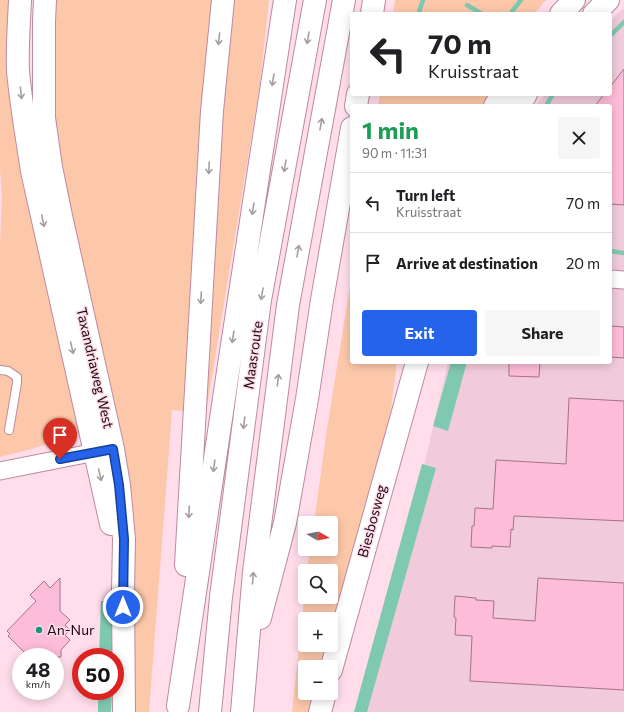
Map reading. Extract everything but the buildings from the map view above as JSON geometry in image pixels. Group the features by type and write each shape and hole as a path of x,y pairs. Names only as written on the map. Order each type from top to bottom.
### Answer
{"main road":[{"name":"Taxandriaweg West","path":"20,0 18,70 32,171 104,451 119,485 124,539 124,712"},
{"name":"Taxandriaweg West","path":"45,0 44,118 51,167 104,451"},
{"path":"178,709 212,111 223,0"},
{"path":"178,709 227,373 285,0"},
{"name":"Maasroute","path":"210,712 221,597 260,300 315,0"},
{"name":"Maasroute","path":"242,712 254,572 288,305 344,0"},
{"path":"372,12 374,0"},
{"path":"563,12 574,0"},
{"path":"596,12 608,0"},
{"path":"245,673 285,523 350,139"},
{"name":"Biesbosweg","path":"334,660 415,365"},
{"path":"320,712 323,700"}],"street":[{"path":"612,279 624,280"},
{"path":"0,471 104,451"}],"lane":[{"path":"0,370 8,371 17,377 9,430"}],"shaded area":[{"path":"0,0 14,0 48,296 82,432 32,449 0,457 0,242 2,197 0,170"},
{"path":"56,0 269,0 260,84 206,413 172,410 149,712 134,712 135,594 126,492 50,111"},
{"path":"395,0 546,0 536,12 393,12"},
{"path":"624,9 624,712 362,712 413,514 448,364 612,364 612,104 537,104 544,96 612,96 612,20"},
{"path":"380,96 487,96 483,104 378,104"},
{"path":"350,285 350,364 397,364 388,431 336,612 303,612 304,604 338,604 338,564 308,564 309,556 338,556 338,516 315,516"},
{"path":"450,364 466,364 448,431 433,426"},
{"path":"422,464 436,468 367,712 354,712"},
{"path":"101,601 116,601 114,648 99,648"},
{"path":"298,652 325,652 322,660 298,660 298,700 313,700 310,712 292,712"},
{"path":"98,700 112,700 111,712 98,712"}],"waterway":[{"path":"419,12 423,0"},
{"path":"512,12 521,0"},
{"path":"467,5 479,12"},
{"path":"612,34 624,22"},
{"path":"547,104 552,96"},
{"path":"612,251 624,253"}],"place":[{"name":"An-Nur","path":"39,630"}],"route":[{"path":"60,459 113,449 119,485 124,539 123,607"}]}
